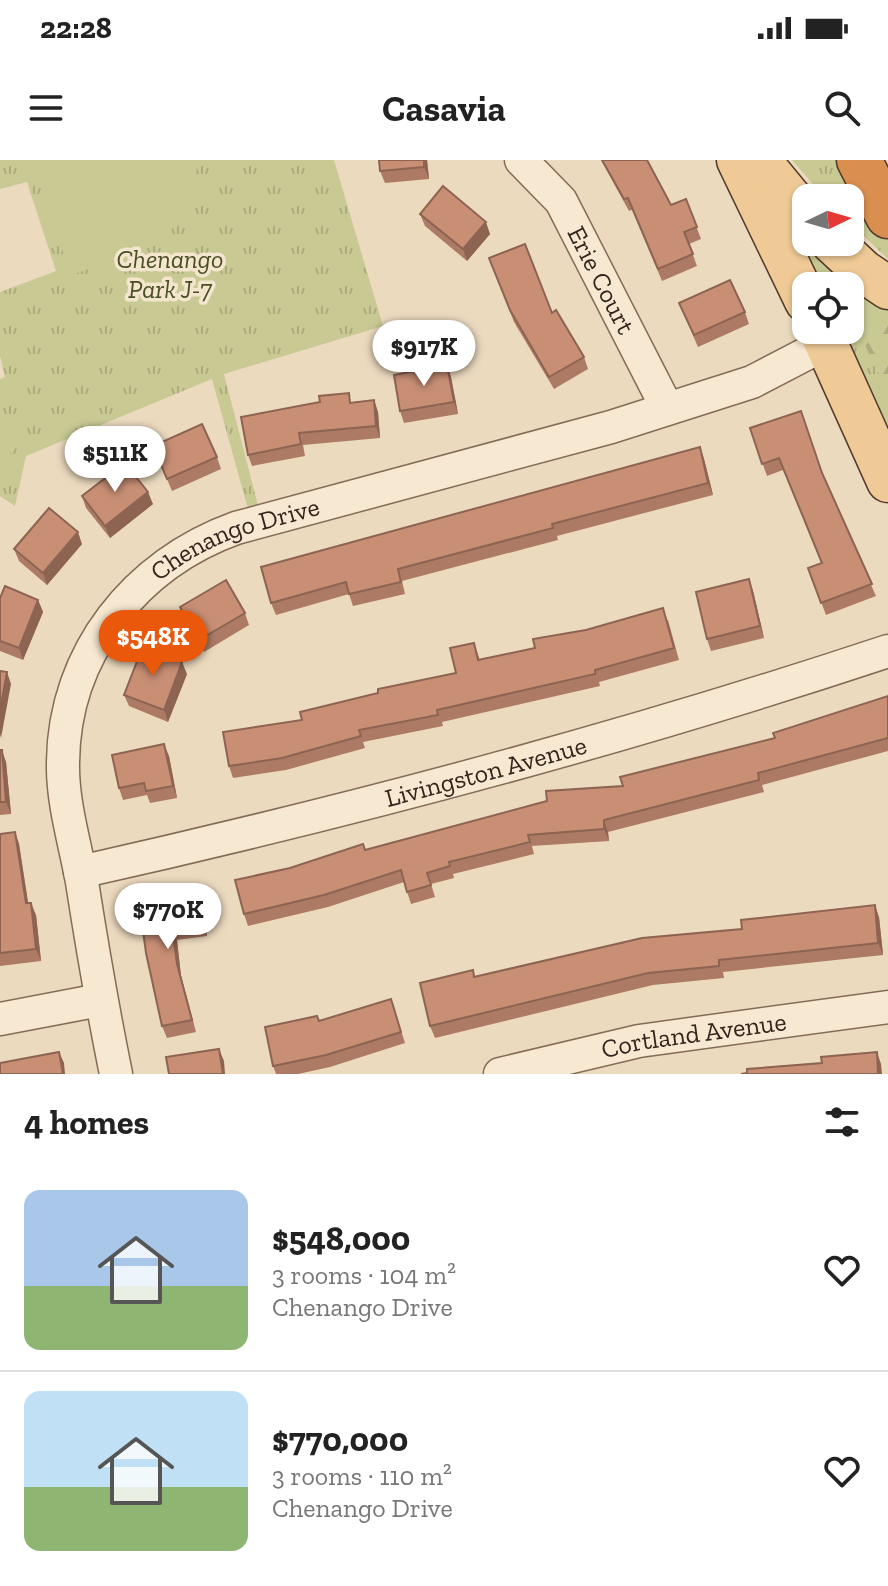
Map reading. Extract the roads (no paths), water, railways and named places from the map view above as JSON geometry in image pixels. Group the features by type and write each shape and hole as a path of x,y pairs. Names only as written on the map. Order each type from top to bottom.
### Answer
{"highway":[{"path":"859,160 888,216"}],"main road":[{"path":"738,160 792,272"},
{"path":"759,160 792,200"},
{"path":"847,256 888,288"},
{"path":"827,344 888,481"}],"street":[{"name":"Erie Court","path":"521,160 561,201 667,408"},
{"name":"Chenango Drive","path":"116,1074 100,1000 63,763 73,694 87,657 126,599 158,568 201,541 236,528 546,445 752,382 811,344"},
{"name":"Livingston Avenue","path":"80,872 326,814 737,701 888,651"},
{"path":"0,1019 100,1000"},
{"name":"Cortland Avenue","path":"500,1074 639,1041 888,1007"}],"park label":[{"name":"Chenango Park J-7","path":"170,274"}]}
